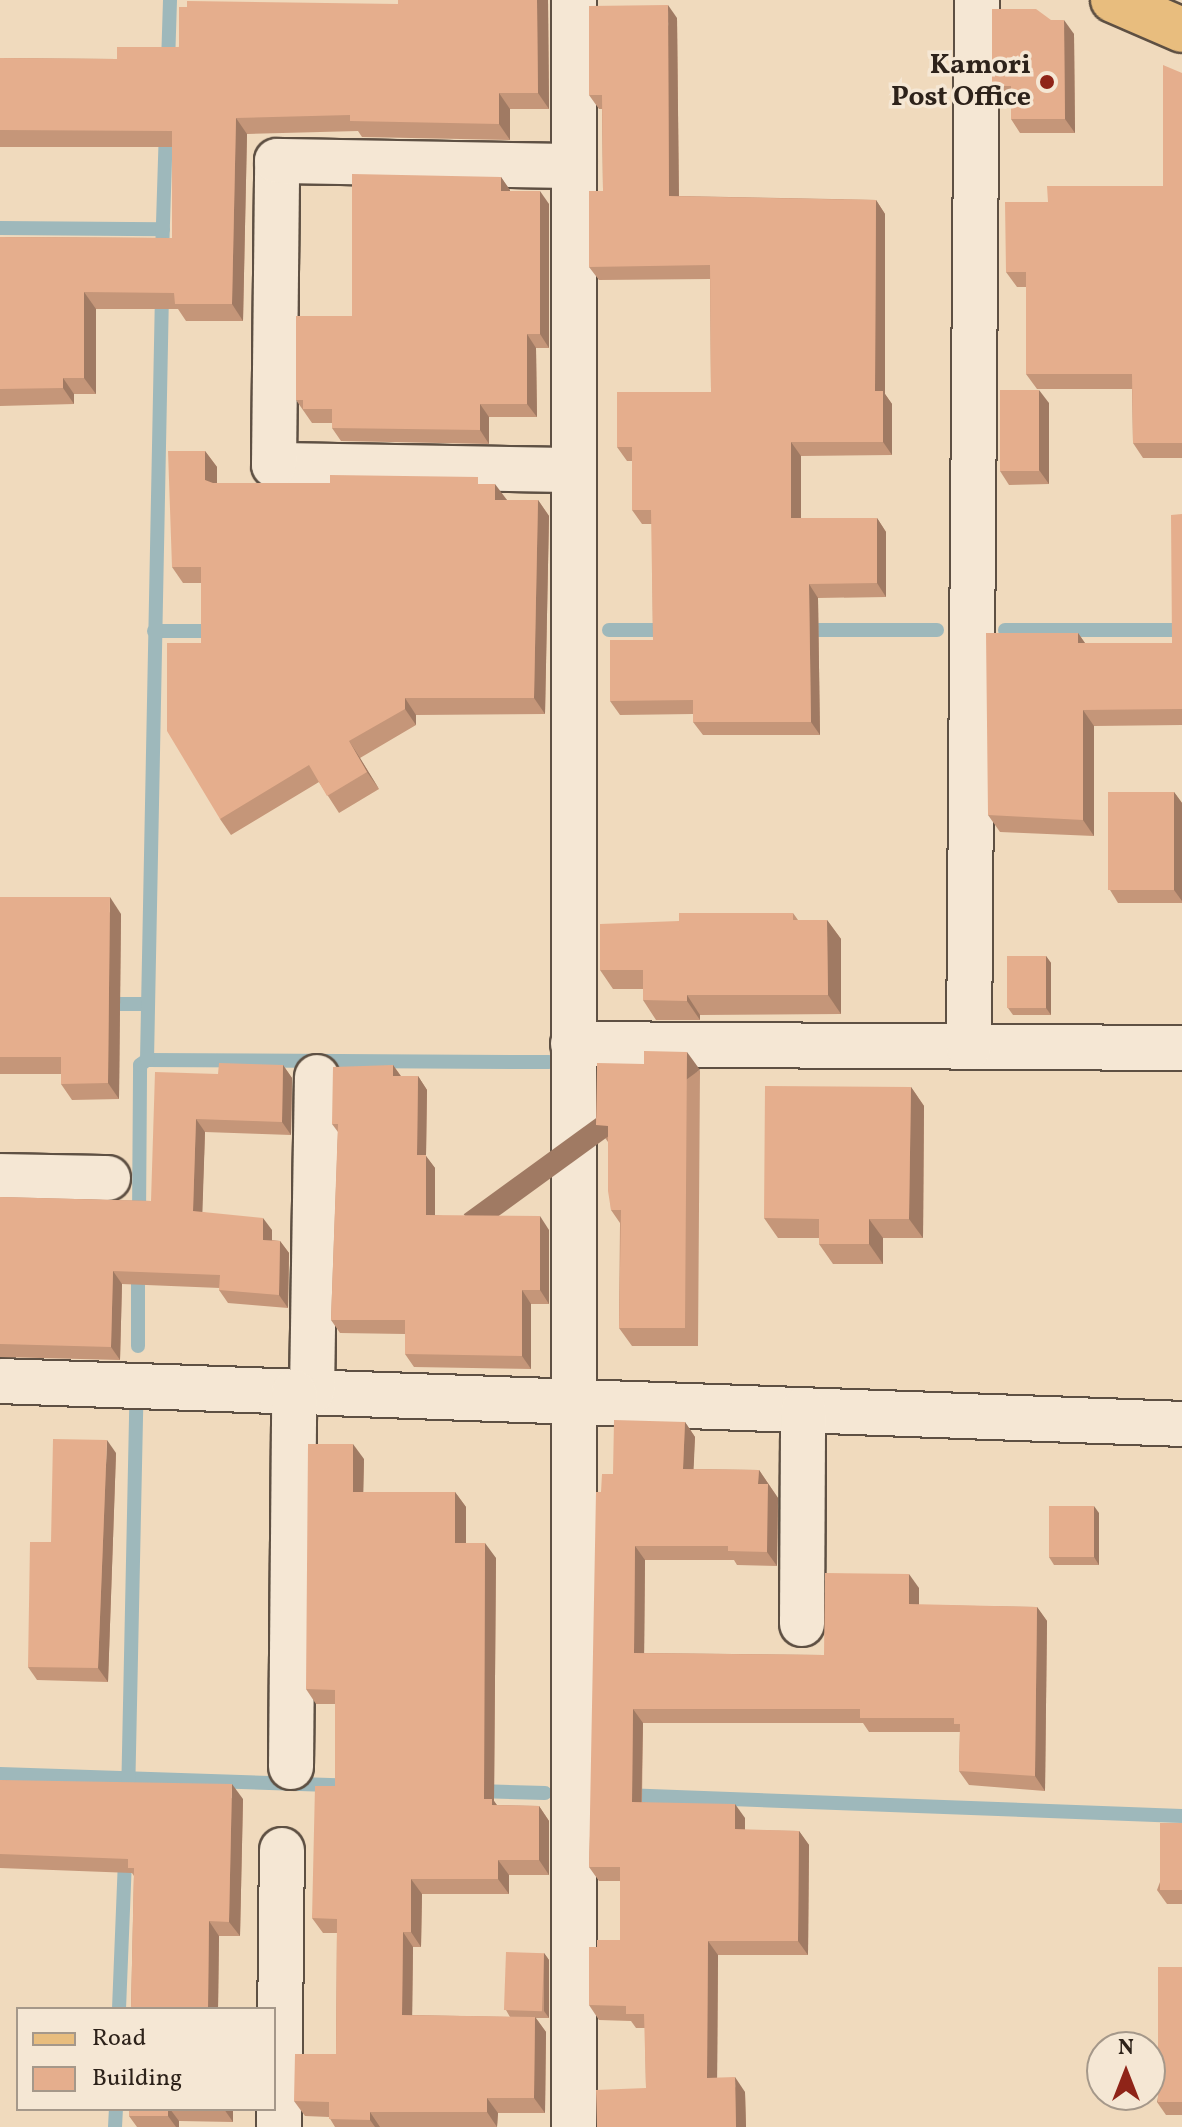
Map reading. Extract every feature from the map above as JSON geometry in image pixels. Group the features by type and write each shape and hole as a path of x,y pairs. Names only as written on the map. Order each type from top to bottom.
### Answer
{"main road":[{"path":"1113,0 1182,30"}],"street":[{"path":"574,0 574,2127"},
{"path":"969,1047 977,0"},
{"path":"573,470 274,465 274,450 277,161 574,166"},
{"path":"573,1044 1182,1048"},
{"path":"291,1767 317,1077"},
{"path":"0,1176 108,1178"},
{"path":"0,1381 1182,1424"},
{"path":"802,1624 803,1410"},
{"path":"279,2127 282,1850"}],"building":[{"path":"398,0 537,0 538,93 499,93 499,124 350,121 350,115 236,118 232,304 175,304 174,293 84,292 84,378 63,378 63,388 0,389 0,237 172,238 172,131 0,130 0,58 117,59 117,47 179,47 179,7 187,7 187,1 398,4"},
{"path":"668,5 669,196 876,200 875,391 883,391 883,442 791,442 791,518 877,518 877,583 809,584 811,722 693,722 693,700 610,701 610,640 653,640 651,510 632,510 632,447 617,447 617,392 711,392 710,265 589,267 589,191 603,191 602,95 589,95 589,6"},
{"path":"992,9 1036,9 1051,20 1064,20 1065,119 1011,119 1011,86 992,86"},
{"path":"1163,65 1182,73 1182,443 1133,443 1132,374 1026,374 1026,272 1006,272 1005,202 1048,202 1047,186 1163,186"},
{"path":"352,174 501,177 501,191 540,191 540,334 527,334 527,404 480,404 480,430 332,428 332,409 303,409 303,400 296,400 296,316 352,316"},
{"path":"1000,390 1039,390 1039,471 1000,471"},
{"path":"168,451 205,451 205,480 213,483 330,483 330,475 478,477 478,484 495,484 495,500 538,500 534,698 405,698 405,709 349,741 367,772 327,796 309,765 220,819 167,731 167,643 201,643 201,567 172,567"},
{"path":"1182,514 1182,709 1083,710 1083,820 988,815 986,633 1078,633 1078,643 1172,643 1171,515"},
{"path":"1108,792 1174,792 1174,890 1108,890"},
{"path":"0,897 110,897 108,1083 61,1084 61,1057 0,1057"},
{"path":"679,913 793,913 793,920 827,920 828,995 687,995 687,1001 643,1000 643,970 600,970 600,924 679,921"},
{"path":"1007,956 1046,956 1046,1008 1007,1008"},
{"path":"644,1051 687,1052 685,1328 619,1328 621,1210 611,1210 608,1191 608,1126 596,1125 597,1063 644,1064"},
{"path":"219,1063 283,1065 282,1122 196,1119 193,1211 263,1218 263,1240 280,1241 279,1295 219,1290 220,1275 113,1271 111,1347 0,1344 0,1197 151,1201 155,1072 218,1074"},
{"path":"393,1065 393,1076 418,1076 417,1155 426,1155 426,1215 540,1216 540,1290 522,1290 522,1356 405,1354 405,1320 331,1320 338,1124 332,1124 333,1067"},
{"path":"765,1086 911,1087 909,1219 869,1219 869,1244 819,1244 819,1219 764,1218"},
{"path":"614,1420 685,1422 683,1469 759,1470 758,1484 768,1484 767,1552 728,1551 728,1546 635,1546 634,1653 824,1655 825,1573 909,1574 909,1604 1037,1607 1035,1776 959,1771 960,1724 954,1724 954,1718 860,1718 860,1709 633,1709 632,1802 735,1804 735,1829 799,1831 798,1941 708,1941 707,2078 735,2077 736,2127 597,2127 596,2090 646,2088 644,2014 626,2014 626,2006 589,2005 589,1947 597,1947 597,1940 620,1940 620,1867 589,1867 596,1492 601,1492 602,1474 613,1474"},
{"path":"53,1439 107,1440 98,1668 28,1667 30,1542 51,1542"},
{"path":"308,1444 353,1444 353,1492 455,1492 455,1543 485,1543 484,1799 492,1799 492,1805 539,1806 539,1860 498,1860 498,1879 411,1879 411,1932 403,1932 402,2015 535,2017 534,2098 487,2098 487,2112 370,2112 370,2120 329,2119 329,2102 294,2101 295,2054 336,2054 337,1919 312,1918 315,1786 335,1786 335,1690 306,1689"},
{"path":"1049,1506 1094,1506 1094,1557 1049,1557"},
{"path":"0,1780 232,1784 229,1922 209,1921 208,2007 131,2007 134,1868 128,1868 128,1859 0,1854"},
{"path":"1160,1823 1182,1823 1182,1890 1160,1890"},
{"path":"506,1952 544,1953 542,2011 504,2010"},
{"path":"1158,1967 1182,1967 1182,2102 1166,2102 1166,2031 1158,2031"},
{"path":"129,2111 168,2111 168,2116 129,2116"}],"waterway":[{"path":"168,64 170,0"},
{"path":"162,255 166,128"},
{"path":"0,228 163,229"},
{"path":"139,1219 140,1065 147,1060 162,292"},
{"path":"609,630 669,630"},
{"path":"802,630 937,630"},
{"path":"1005,630 1182,630"},
{"path":"154,631 218,631"},
{"path":"104,1004 148,1004"},
{"path":"147,1060 549,1062"},
{"path":"138,1268 138,1346"},
{"path":"128,1800 136,1409"},
{"path":"0,1774 353,1786"},
{"path":"478,1791 545,1793"},
{"path":"623,1795 1182,1816"},
{"path":"119,2007 125,1857"},
{"path":"115,2127 116,2111"}],"place":[{"name":"Kamori Post Office","path":"1047,82"}]}
